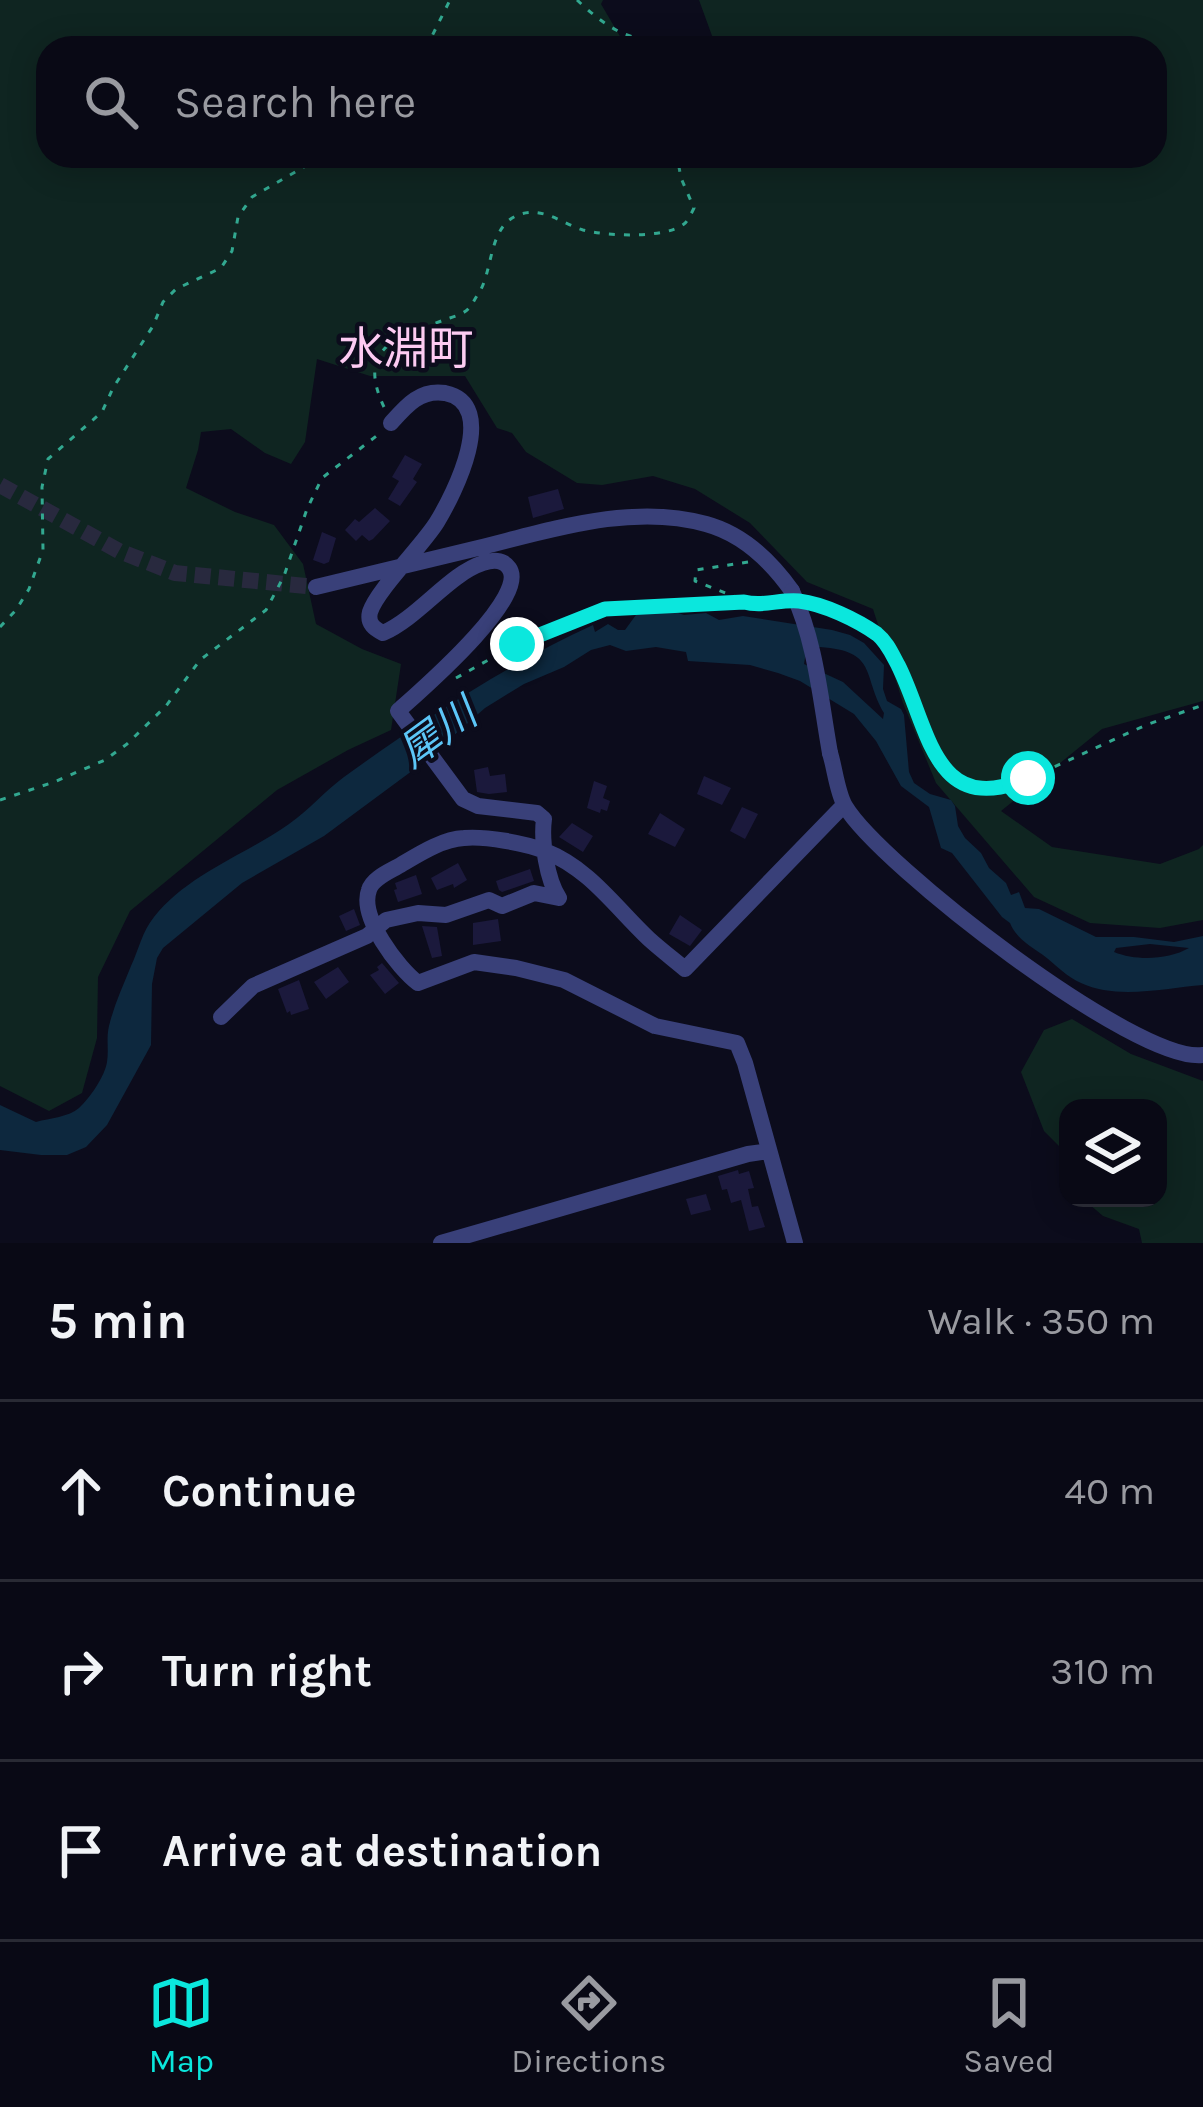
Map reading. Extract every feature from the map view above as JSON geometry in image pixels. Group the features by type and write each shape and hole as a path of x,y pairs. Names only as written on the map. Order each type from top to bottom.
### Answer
{"street":[{"path":"221,1017 253,986 367,936 386,920 418,913 446,915 490,900 502,906 535,893 559,898 542,838 544,819 537,813 478,806 463,799 398,711 469,645 508,593 512,578 500,561 479,564 400,626 383,633 370,623 370,613 438,521 471,443 469,410 448,394 431,392 414,398 392,423"},
{"path":"316,587 553,530 636,516 709,524 742,540 768,558 796,597 812,644 844,805 890,856 1073,998 1161,1046 1203,1055"},
{"path":"795,1243 737,1043 655,1026 564,980 516,968 474,962 418,983 403,972 375,929 369,890 377,878 462,837 545,851 595,881 649,939 685,968 844,805"},
{"path":"441,1243 769,1151"}],"path":[{"path":"432,36 450,0"},
{"path":"577,0 592,15 631,36"},
{"path":"0,627 29,589 43,550 42,487 48,459 102,412 163,302 176,289 220,268 232,251 238,217 252,197 302,168"},
{"path":"0,800 105,760 166,706 200,660 266,610 322,478 392,423 379,397 376,357 408,333 467,311 487,280 496,238 508,221 541,212 583,230 610,234 667,231 686,223 694,208 679,168"},
{"path":"744,602 695,581 696,570 768,558"},
{"path":"458,677 517,644 605,609 766,605 796,597 856,622 886,643 931,749 953,778 972,788 1012,785 1203,705"}],"green space":[{"path":"0,0 603,0 620,36 36,36 36,168 1167,168 1167,36 712,36 699,0 1203,0 1203,701 1102,729 1001,811 1052,847 1160,864 1203,845 1203,920 1160,928 1090,923 1034,897 936,783 903,703 873,609 807,582 750,523 695,489 653,476 602,485 577,483 526,452 512,433 497,428 465,376 370,376 317,359 305,442 291,464 231,429 201,432 186,488 274,525 303,564 316,624 401,664 391,730 277,790 130,911 98,977 97,1038 82,1093 49,1111 0,1086"},
{"path":"1072,1019 1131,1054 1203,1081 1203,1243 1142,1243 1139,1229 1103,1216 1092,1207 1167,1207 1167,1099 1059,1099 1059,1146 1044,1131 1021,1072 1044,1030"}],"water":[{"name":"犀川","path":"641,608 667,609 684,615 706,613 719,620 743,616 832,630 864,643 884,665 887,701 904,715 914,783 951,800 965,838 1006,883 1011,895 1019,892 1025,908 1039,909 1096,937 1174,942 1203,936 1203,985 1110,991 1066,974 1020,937 952,853 941,848 929,807 901,786 876,741 854,714 800,681 750,665 688,661 686,652 656,647 626,651 610,645 591,650 485,708 420,765 324,836 242,883 163,948 152,984 151,1045 107,1125 86,1147 67,1155 0,1150 0,1105 36,1122 75,1111 92,1093 106,1068 113,1011 144,935 154,917 183,889 289,824 344,777 496,676 593,625 595,632 608,624 625,630","holes":["820,647 838,649 860,660 883,719 843,682 804,664 806,652","1150,944 1189,948 1152,958 1114,952"]}],"building":[{"path":"405,455 422,464 413,479 417,482 400,506 388,499 399,481 392,477"},
{"path":"558,489 564,509 533,518 528,497"},
{"path":"375,508 390,521 373,539 362,535 356,541 345,530"},
{"path":"322,532 336,538 329,562 324,564 313,560"},
{"path":"488,767 490,776 505,774 507,792 477,792 474,770"},
{"path":"704,776 731,788 722,805 697,794"},
{"path":"594,781 607,786 603,798 610,801 607,811 587,808"},
{"path":"742,807 758,814 745,839 730,831"},
{"path":"660,813 685,829 675,847 648,834"},
{"path":"572,823 593,836 583,852 559,837"},
{"path":"458,863 467,880 437,890 431,878"},
{"path":"530,869 534,881 499,890 496,881"},
{"path":"416,875 422,894 398,902 395,883"},
{"path":"354,909 360,925 346,931 339,916"},
{"path":"680,915 702,930 690,946 669,934"},
{"path":"498,919 501,941 473,945 473,923"},
{"path":"422,926 437,927 442,956 432,958"},
{"path":"382,963 399,983 385,994 370,975"},
{"path":"338,967 349,982 326,999 314,982"},
{"path":"299,980 309,1009 291,1015 278,989"},
{"path":"738,1170 739,1174 749,1171 752,1207 758,1206 765,1227 749,1231 741,1200 731,1203 727,1189 722,1190 718,1176"},
{"path":"706,1194 711,1210 691,1215 686,1199"}],"tunnel":[{"path":"0,485 119,551 175,573 316,587"}],"district":[{"name":"水淵町","path":"406,348"}],"route":[{"path":"517,644 605,609 802,601 856,622 886,643 931,749 953,778 972,788 995,789 1028,778"}]}
